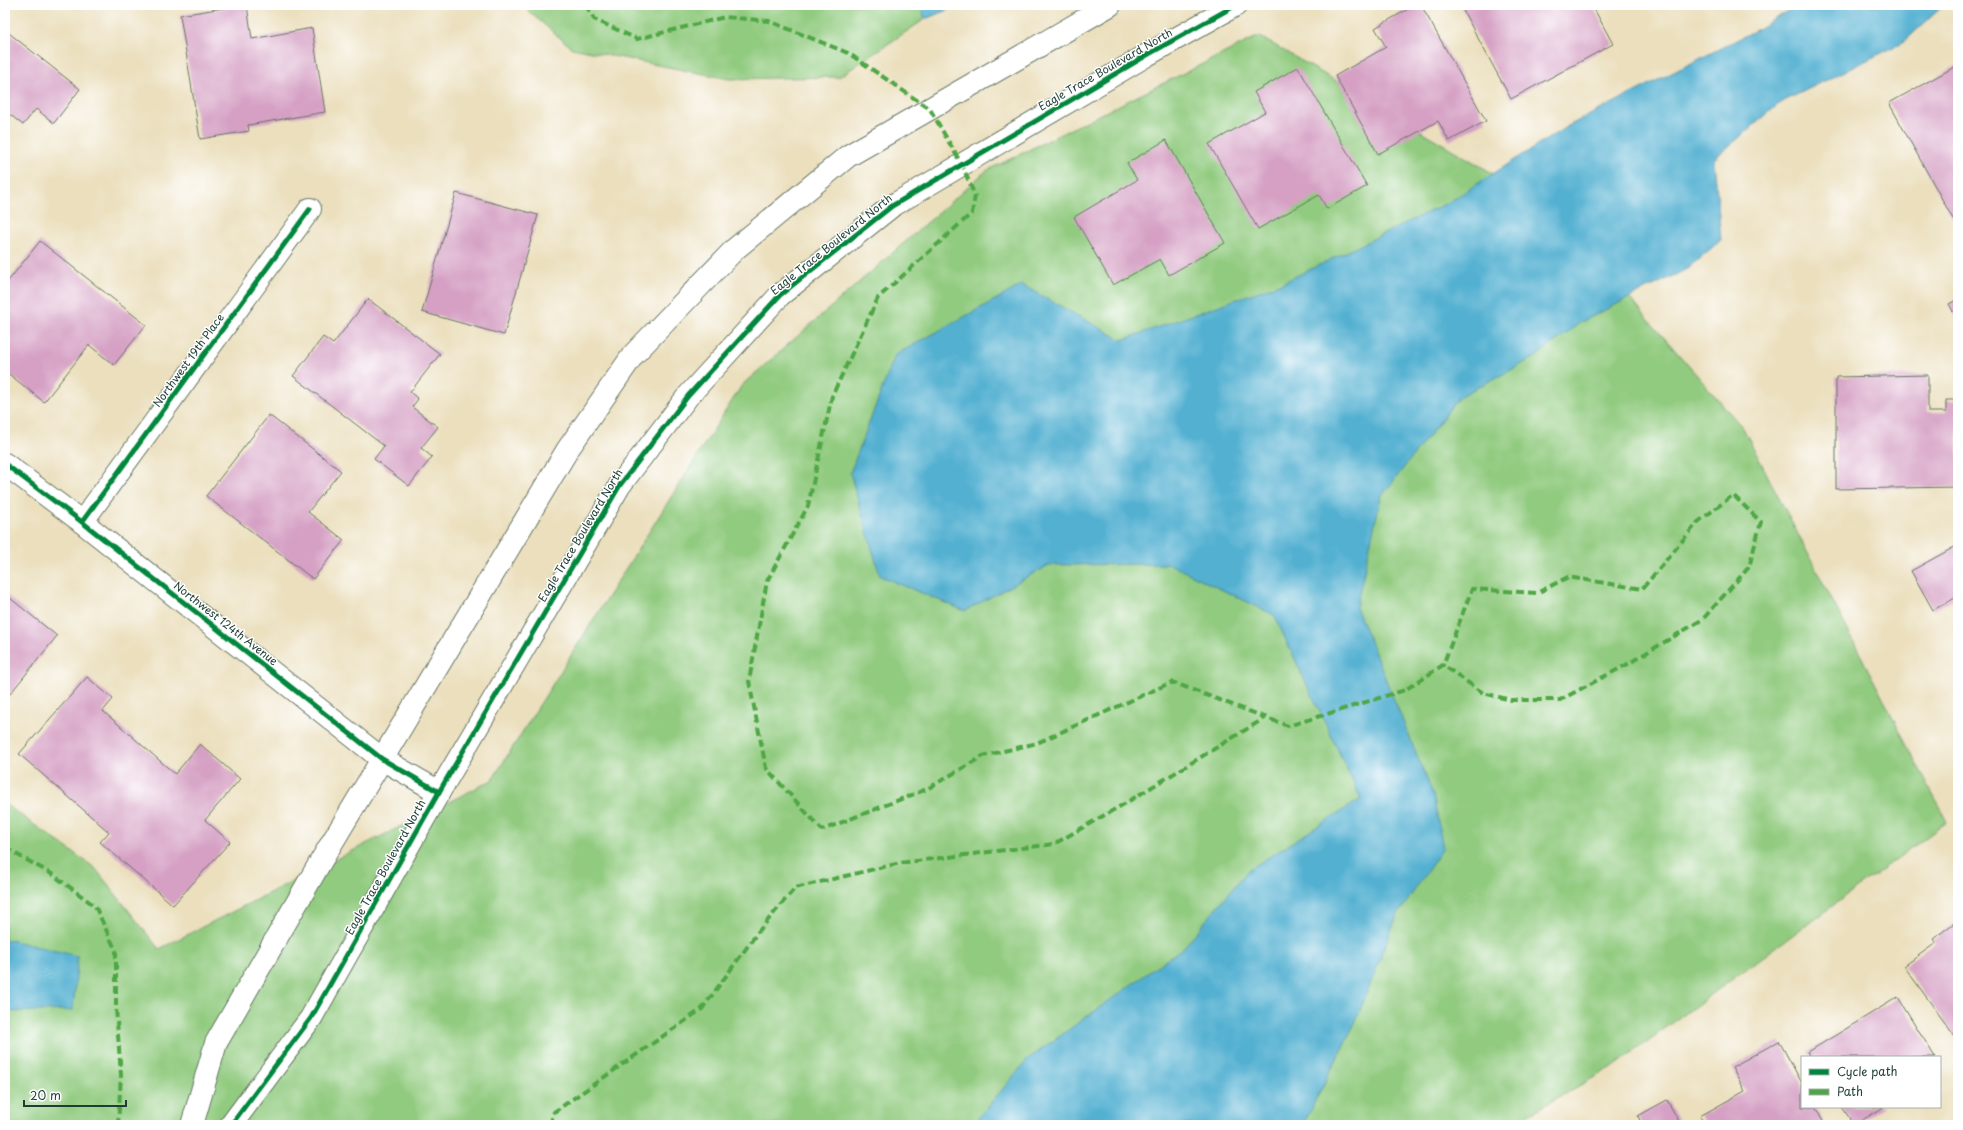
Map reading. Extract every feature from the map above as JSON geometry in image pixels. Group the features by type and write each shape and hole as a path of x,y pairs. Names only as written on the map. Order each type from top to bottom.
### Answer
{"street":[{"path":"192,1125 216,1043 382,760 568,450 633,355 735,249 848,156 1110,5"},
{"name":"Eagle Trace Boulevard North","path":"231,1125 311,1018 439,792 620,485 688,396 780,295 892,206 1147,55 1236,5"},
{"name":"Northwest 19th Place","path":"82,522 310,209"},
{"name":"Northwest 124th Avenue","path":"5,464 82,522 382,760 439,792"}],"green space":[{"path":"521,5 921,5 925,19 839,77 729,79 572,48"},
{"path":"1259,36 1550,207 1743,428 1947,822 1611,1068 1509,1125 5,1125 5,804 95,868 159,949 492,780 742,385 986,171"}],"water":[{"path":"921,5 960,5 925,19"},
{"path":"1798,5 1944,5 1904,42 1780,103 1714,159 1721,240 1687,269 1581,322 1534,358 1459,397 1381,497 1356,607 1433,794 1443,848 1397,916 1355,1023 1303,1125 972,1125 1029,1058 1184,947 1248,870 1361,799 1274,615 1169,564 1049,565 965,611 880,576 850,473 895,355 1022,285 1122,340 1282,283 1449,202 1566,127 1756,30"},
{"path":"5,939 78,956 73,1010 5,1012"}],"building":[{"path":"247,5 252,39 312,28 325,112 248,125 249,131 200,139 180,15"},
{"path":"1415,5 1421,5 1486,121 1449,141 1438,121 1378,154 1335,76 1386,47 1375,28"},
{"path":"1460,5 1592,5 1613,44 1511,99"},
{"path":"5,30 80,89 54,123 36,109 23,125 8,113 5,117"},
{"path":"1958,65 1958,216 1953,219 1889,103"},
{"path":"1298,67 1367,186 1327,209 1319,195 1258,229 1209,144 1265,112 1254,92"},
{"path":"1166,140 1225,243 1169,275 1160,259 1113,285 1074,217 1137,180 1127,163"},
{"path":"456,193 538,215 504,335 422,312"},
{"path":"40,241 146,325 114,365 89,345 44,402 5,371 5,315 7,313 5,311 5,285"},
{"path":"368,299 440,354 410,392 418,399 412,407 438,427 421,448 432,457 409,486 374,459 384,446 293,376 323,337 333,344"},
{"path":"1958,299 1958,320 1949,304"},
{"path":"1928,375 1928,412 1946,412 1946,400 1958,400 1958,487 1836,489 1836,377"},
{"path":"269,415 341,471 308,512 344,540 313,579 206,496"},
{"path":"1958,545 1958,600 1957,597 1933,610 1911,571"},
{"path":"5,594 57,636 5,700"},
{"path":"87,677 113,699 103,711 175,774 200,744 240,779 205,820 230,842 173,905 100,842 109,832 19,754"},
{"path":"1958,920 1958,1041 1904,966 1936,943 1933,939"},
{"path":"1898,997 1934,1056 1810,1056 1808,1052"},
{"path":"1779,1041 1801,1081 1801,1108 1816,1108 1825,1125 1705,1125 1700,1116 1745,1091 1732,1067"},
{"path":"1667,1100 1681,1125 1642,1125 1638,1116"},
{"path":"1843,1108 1882,1108 1854,1125"}],"marked path":[{"path":"586,5 594,19 637,39 725,17 769,21 848,53 930,109 962,165 975,196 972,213 878,298 832,396 808,506 767,581 749,681 766,768 822,830 927,789 983,756 1037,743 1172,682 1288,726 1405,690 1443,665 1472,589 1537,593 1568,577 1642,589 1698,522 1733,495 1761,522 1749,567 1703,619 1626,665 1560,700 1511,700 1483,693 1443,665"},
{"path":"550,1125 554,1112 702,1009 758,932 795,888 900,863 1054,844 1124,804 1265,718"},
{"path":"5,848 52,874 95,906 116,951 116,1008 121,1075 118,1125"}],"cycle path":[{"path":"231,1125 311,1018 439,792 620,485 688,396 780,295 892,206 1147,55 1236,5"},
{"path":"82,522 310,209"},
{"path":"5,464 82,522 382,759 439,792"}]}
